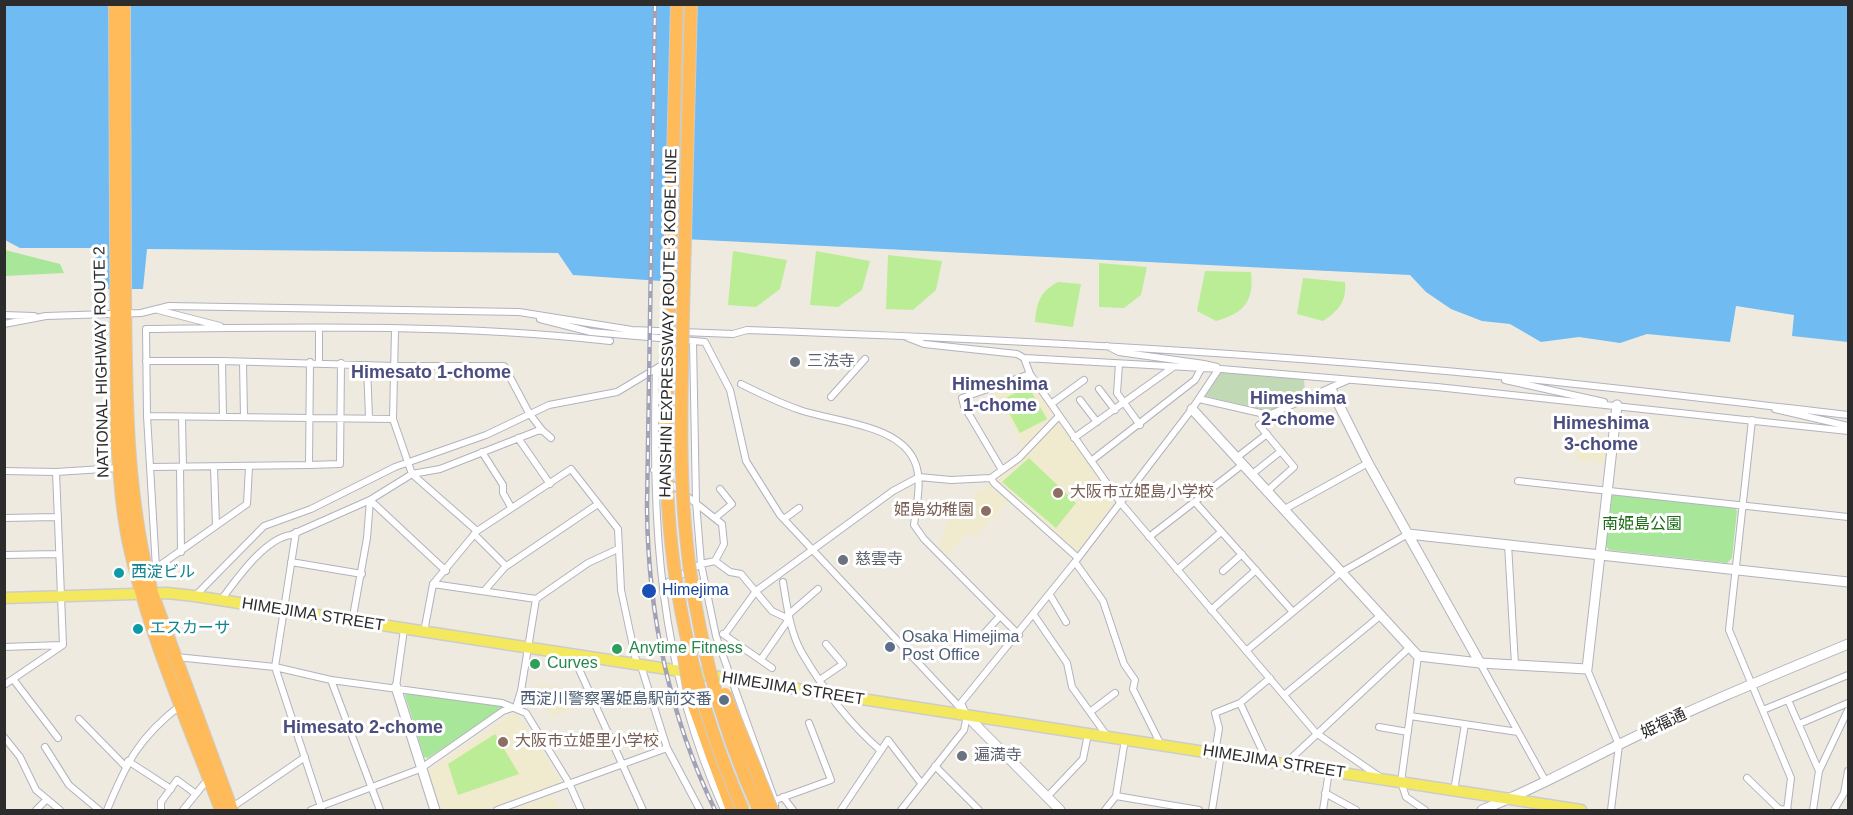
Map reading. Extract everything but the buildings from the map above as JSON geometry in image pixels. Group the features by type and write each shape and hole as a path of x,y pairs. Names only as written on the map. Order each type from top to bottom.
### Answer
{"highway":[{"name":"NATIONAL HIGHWAY ROUTE 2","path":"115,4 121,310 129,468 137,529 147,593 175,657 228,810"},
{"name":"NATIONAL HIGHWAY ROUTE 2","path":"124,4 119,468 125,521 181,704 228,810"},
{"name":"HANSHIN EXPRESSWAY ROUTE 3 KOBE LINE","path":"677,4 667,484 675,568 691,655 720,751 745,810"},
{"name":"HANSHIN EXPRESSWAY ROUTE 3 KOBE LINE","path":"691,4 681,441 685,527 696,608 718,698 759,810"},
{"path":"667,484 668,538 690,695 718,778 732,810"},
{"path":"696,608 729,706 774,807"}],"main road":[{"name":"HIMEJIMA STREET","path":"4,598 147,593 194,596 1581,810"}],"street":[{"path":"157,310 169,306 519,312 632,330 694,334 733,334 747,330 1103,345 1496,377 1848,415"},
{"path":"4,315 46,316 121,310 157,310 227,328"},
{"path":"519,312 591,332 705,342 730,390 746,461 784,519 968,716 1060,810"},
{"path":"4,324 46,316"},
{"path":"319,328 320,363"},
{"path":"249,467 247,504 156,568 151,522 146,329 319,328 565,336 610,341"},
{"path":"395,330 393,419 412,474 475,533 506,566"},
{"path":"900,335 924,344 1017,354 1024,358 1349,380 1617,405 1848,431"},
{"path":"194,596 264,526 311,508 409,461 486,435 549,405 616,392 680,355 693,341"},
{"path":"693,341 696,502 701,564 716,636 774,807"},
{"path":"1103,345 1119,352 1204,364 1217,367 1218,370"},
{"path":"1024,358 1030,374 1120,502 1211,610 1316,733 1382,779"},
{"path":"831,397 865,359"},
{"path":"146,361 504,366 529,413 551,438"},
{"path":"222,361 223,417"},
{"path":"243,362 244,417"},
{"path":"309,465 310,362"},
{"path":"151,467 214,468 340,464 341,363"},
{"path":"1119,363 1117,393 1140,425"},
{"path":"367,365 369,418"},
{"path":"1074,438 1173,367"},
{"path":"656,369 654,470 663,585 675,671 693,735 724,810"},
{"path":"1091,461 1195,380 1201,369"},
{"path":"902,810 964,730 968,716 961,703 1050,595 1192,409 1218,370"},
{"path":"1002,470 962,398 1030,374"},
{"path":"1496,377 1517,384 1617,405"},
{"path":"1051,404 1084,380"},
{"path":"1199,399 1269,415 1349,380"},
{"path":"741,384 773,401 885,434 908,451 916,464 919,477 914,525 924,539 1019,635"},
{"path":"1099,388 1115,410"},
{"path":"1331,389 1368,463 1546,783"},
{"path":"1080,400 1097,422"},
{"path":"1611,810 1619,745 1587,669 1617,405"},
{"path":"1760,405 1848,426"},
{"path":"1192,409 1418,656 1480,663 1587,669"},
{"path":"716,636 725,634 756,591 892,491 919,477 951,480 991,478 1019,458 1059,416"},
{"path":"147,417 393,419"},
{"path":"181,552 182,417"},
{"path":"1747,778 1779,810 1787,810 1791,778 1729,630 1752,420"},
{"path":"1259,425 1294,467 1266,492"},
{"path":"221,600 243,572 281,536 296,532 370,500 412,474 440,469 542,430"},
{"path":"1149,537 1195,502 1267,434"},
{"path":"518,438 550,483"},
{"path":"1251,475 1281,451"},
{"path":"482,452 503,485 503,493 511,507"},
{"path":"1283,510 1368,463"},
{"path":"4,471 56,472 119,468"},
{"path":"214,468 216,525"},
{"path":"423,632 434,584 475,533 571,469 618,529 621,590 639,666 667,748 700,810"},
{"path":"654,470 722,524 725,537 715,561"},
{"path":"56,472 63,645"},
{"path":"991,478 1077,560 1103,601 1124,665 1135,680 1133,689 1161,745"},
{"path":"1518,481 1848,517"},
{"path":"715,518 732,504 720,489"},
{"path":"370,500 446,571"},
{"path":"352,622 362,574 370,500"},
{"path":"1195,502 1293,612"},
{"path":"485,590 506,566 598,504"},
{"path":"784,519 799,508"},
{"path":"4,518 58,517"},
{"path":"296,532 275,667 322,808"},
{"path":"1177,570 1221,532"},
{"path":"1246,651 1340,573 1408,534 1848,582"},
{"path":"1508,544 1515,665"},
{"path":"434,584 536,599 588,563 618,549"},
{"path":"4,555 59,554"},
{"path":"1223,571 1242,554"},
{"path":"663,585 701,564 715,561 730,572 741,574 772,611 788,617"},
{"path":"291,562 362,574"},
{"path":"1211,610 1256,570"},
{"path":"783,582 788,617 801,652 865,738 880,750"},
{"path":"762,658 788,617 818,589"},
{"path":"1050,595 1066,622"},
{"path":"516,707 521,691 536,599"},
{"path":"1034,615 1067,663 1072,687 1108,737"},
{"path":"982,636 1000,616"},
{"path":"1284,695 1380,616"},
{"path":"404,629 396,687 420,769 435,810"},
{"path":"725,634 762,658 772,668"},
{"path":"821,680 843,664 826,644"},
{"path":"4,647 63,645"},
{"path":"4,685 63,645"},
{"name":"姫福通","path":"1482,810 1546,783 1619,745 1752,684 1848,645"},
{"path":"1285,764 1410,647"},
{"path":"573,656 643,810"},
{"path":"1418,656 1401,783 1406,796 1425,810"},
{"path":"175,657 275,667 331,680 502,702 516,707 526,713 569,783 581,810"},
{"path":"1763,710 1848,675"},
{"path":"1212,810 1219,728 1215,713 1240,703 1269,678"},
{"path":"13,679 58,738"},
{"path":"331,680 380,810"},
{"path":"1090,712 1115,693"},
{"path":"1788,700 1819,771"},
{"path":"1240,703 1267,761"},
{"path":"1799,724 1848,703"},
{"path":"107,810 127,764 142,739 181,704"},
{"path":"311,810 322,808 420,769 503,711 516,707"},
{"path":"1813,810 1819,771 1848,710"},
{"path":"1410,716 1518,732"},
{"path":"79,719 127,764 171,789"},
{"path":"745,810 774,807 783,797 831,780 809,723"},
{"path":"1454,791 1465,724"},
{"path":"1378,727 1408,732"},
{"path":"1047,797 1083,759 1088,734"},
{"path":"4,737 20,757 36,790 60,810"},
{"path":"1105,810 1116,796 1125,739"},
{"path":"841,810 888,740 921,783"},
{"path":"45,747 69,785 99,810"},
{"path":"497,810 507,809 569,783 667,748"},
{"path":"228,810 305,757"},
{"path":"935,766 979,810"},
{"path":"1323,810 1329,771"},
{"path":"1834,810 1846,793 1848,771"},
{"path":"161,810 161,802 177,780 196,794"},
{"path":"183,810 204,784"},
{"path":"1325,793 1356,810"},
{"path":"1116,796 1199,810"},
{"path":"783,797 793,810"},
{"path":"36,810 46,800"}],"shaded area":[{"path":"1026,379 1031,380 1050,410 1050,418 1024,447 993,392"},
{"name":"大阪市立姫島小学校","path":"1060,423 1114,502 1079,551 1074,552 997,483 997,480 1021,460 1055,424"},
{"path":"1577,443 1608,446 1607,464 1575,460"},
{"path":"986,482 1008,501 975,538 969,532 947,556 938,547 950,515 963,502 972,501 975,491 985,490"},
{"path":"540,684 562,688 572,708 552,718 538,695"},
{"name":"大阪市立姫里小学校","path":"513,713 517,713 560,779 558,783 486,810 442,810 428,771"},
{"path":"554,795 559,810 516,810 515,808"}],"green space":[{"path":"5,250 60,264 64,273 5,276"},
{"path":"733,251 787,260 780,289 756,307 728,305"},
{"path":"816,251 870,261 862,290 838,307 810,305"},
{"path":"888,255 942,261 936,290 913,310 886,309"},
{"path":"1099,263 1147,267 1141,295 1124,308 1099,307"},
{"path":"1205,271 1251,272 1251,291 1245,305 1234,314 1216,321 1197,311"},
{"path":"1303,278 1345,282 1343,300 1333,314 1323,321 1297,314"},
{"path":"1058,282 1081,284 1073,327 1035,322 1040,298"},
{"path":"1222,371 1304,377 1305,396 1269,411 1205,396"},
{"path":"1028,386 1047,419 1020,433 1002,400"},
{"path":"1029,458 1076,503 1056,528 1002,482"},
{"name":"南姫島公園","path":"1615,494 1734,507 1737,511 1732,558 1727,563 1609,550 1606,546 1612,496"},
{"path":"408,692 502,706 503,709 428,758 424,757 405,695"},
{"path":"495,734 519,774 458,795 448,764"}],"water":[{"path":"4,5 1848,5 1848,342 1792,336 1794,315 1736,306 1730,342 1647,334 1620,343 1579,337 1541,342 1510,324 1482,321 1451,309 1426,292 1410,275 663,238 661,281 573,275 558,253 147,249 143,289 97,289 94,248 20,248 5,240"}],"railway":[{"path":"655,4 648,548 664,663 685,738 715,810"}],"place":[{"name":"三法寺","path":"795,362"},
{"name":"大阪市立姫島小学校","path":"1058,493"},
{"name":"姫島幼稚園","path":"986,511"},
{"name":"慈雲寺","path":"843,560"},
{"name":"西淀ビル","path":"119,573"},
{"name":"Himejima","path":"649,591"},
{"name":"エスカーサ","path":"138,629"},
{"name":"Osaka Himejima Post Office","path":"890,647"},
{"name":"Anytime Fitness","path":"617,649"},
{"name":"Curves","path":"535,664"},
{"name":"西淀川警察署姫島駅前交番","path":"724,700"},
{"name":"大阪市立姫里小学校","path":"503,742"},
{"name":"遍満寺","path":"962,756"}],"district":[{"name":"Himesato 1-chome","path":"431,373"},
{"name":"Himeshima 1-chome","path":"1000,395"},
{"name":"Himeshima 2-chome","path":"1298,409"},
{"name":"Himeshima 3-chome","path":"1601,434"},
{"name":"Himesato 2-chome","path":"363,728"}]}
